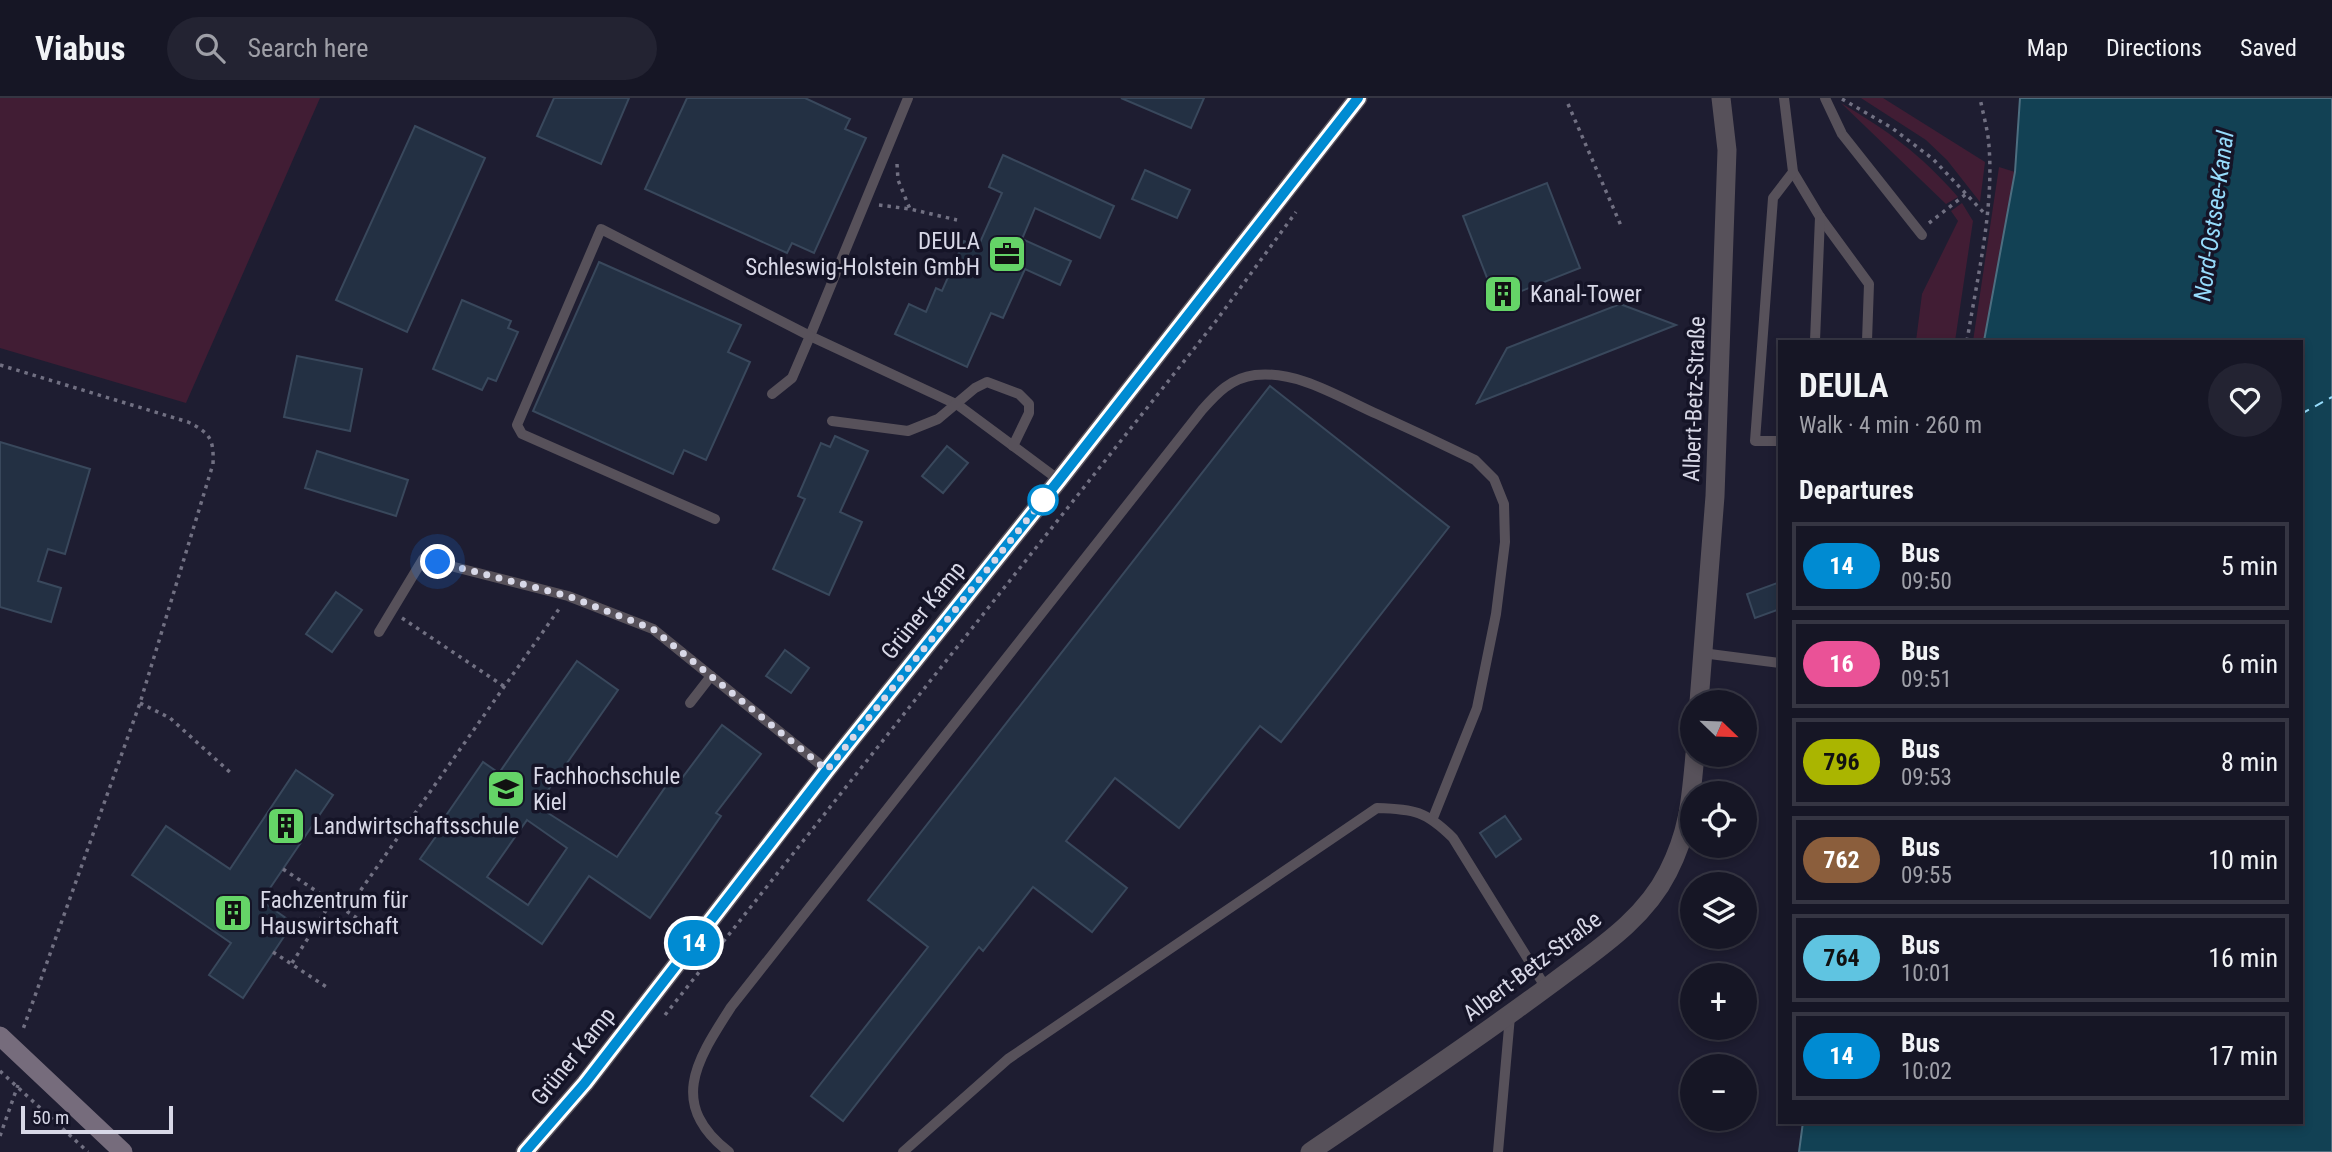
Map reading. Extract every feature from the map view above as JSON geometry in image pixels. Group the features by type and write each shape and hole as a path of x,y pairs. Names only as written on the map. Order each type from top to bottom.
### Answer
{"main road":[{"path":"0,1036 123,1152"}],"street":[{"name":"Grüner Kamp","path":"525,1152 585,1083 827,770 1059,480 1358,98"},
{"name":"Albert-Betz-Straße","path":"1700,690 1715,496 1718,413 1727,150 1721,98"},
{"name":"Albert-Betz-Straße","path":"1310,1152 1510,1015 1642,912 1667,874 1688,826 1694,767"}],"lane":[{"path":"772,394 792,378 908,98"},
{"path":"1784,98 1793,172 1820,217 1869,284 1867,340"},
{"path":"1825,98 1842,134 1920,233"},
{"path":"1778,441 1755,441 1773,198 1793,172"},
{"path":"1815,340 1820,217"},
{"path":"715,519 522,434 517,425 601,229 810,336 958,405 1059,480"},
{"path":"729,1152 714,1140 700,1121 693,1097 694,1074 700,1055 732,1007 1202,410 1219,391 1235,381 1278,374 1314,385 1475,460 1494,479 1504,504 1505,542 1496,614 1477,708 1433,818"},
{"path":"832,421 908,431 938,419 958,405 975,388 987,382 1025,398 1029,404 1029,413 1013,446"},
{"path":"379,632 423,559 568,596 653,629 827,770"},
{"path":"1702,653 1778,663"},
{"path":"690,703 711,676"},
{"path":"903,1152 1007,1059 1377,807 1405,809 1433,818 1453,838 1546,988"},
{"path":"1498,1152 1510,1015"}],"path":[{"path":"1840,98 1892,128 1934,159 1986,215"},
{"path":"1967,340 1986,215 1990,148 1980,98"},
{"path":"1568,104 1622,228"},
{"path":"894,136 898,180 910,209"},
{"path":"1920,233 1966,194"},
{"path":"866,204 910,209 957,220"},
{"path":"665,1015 1208,330 1298,209"},
{"path":"0,365 188,422 204,430 214,446 213,464 139,703 21,1056 17,1087 0,1136"},
{"path":"346,911 568,596"},
{"path":"392,611 505,687"},
{"path":"139,703 170,718 232,774"},
{"path":"283,869 369,926"},
{"path":"292,963 332,901"},
{"path":"273,952 328,988"},
{"path":"0,1071 88,1152"}],"shaded area":[{"path":"0,98 320,98 186,403 0,348"},
{"path":"1861,98 1883,98 1985,162 1980,202 1947,160 1926,140"},
{"path":"1841,103 1903,144 1958,197 1946,204"},
{"path":"1999,167 2015,172 1984,340 1973,340"},
{"path":"1962,203 1973,221 1955,340 1916,340 1922,294 1958,221 1951,211"}],"water":[{"name":"Nord-Ostsee-Kanal","path":"2020,98 2332,98 2332,1152 1799,1152 1803,1124 2303,1124 2303,340 1984,340 2015,172"}],"building":[{"path":"554,98 629,98 601,164 537,136"},
{"path":"687,98 805,98 850,119 845,129 866,138 814,253 792,243 787,253 645,189"},
{"path":"1121,98 1204,98 1191,128"},
{"path":"415,126 485,158 407,332 336,300"},
{"path":"1003,155 1114,206 1100,238 1035,208 1022,239 1071,261 1060,285 1025,269 1003,318 991,313 967,367 895,334 909,304 926,312 936,288 942,291 964,241 978,247 1002,193 989,187"},
{"path":"1145,170 1190,190 1177,218 1132,199"},
{"path":"1547,183 1580,268 1496,301 1463,216"},
{"path":"599,262 741,325 728,352 750,362 706,460 684,450 673,474 533,411"},
{"path":"462,300 511,321 508,328 518,332 496,381 488,378 482,390 433,369"},
{"path":"1620,304 1676,325 1477,403 1507,348"},
{"path":"297,356 362,369 350,431 284,417"},
{"path":"1270,386 1449,527 1281,742 1260,726 1179,828 1115,778 1066,841 1127,888 1092,932 1033,887 983,951 979,947 843,1121 811,1096 928,947 868,900"},
{"path":"835,436 868,451 840,512 862,522 829,595 773,569 805,499 798,496 821,443 830,447"},
{"path":"0,442 90,469 65,554 48,549 38,581 61,588 51,622 0,607"},
{"path":"947,446 968,463 943,493 922,476"},
{"path":"317,451 408,480 396,516 305,488"},
{"path":"1778,583 1778,610 1755,618 1747,594"},
{"path":"336,592 362,610 332,652 306,634"},
{"path":"785,650 809,668 791,693 766,676"},
{"name":"Fachhochschule Kiel","path":"577,661 618,690 537,806 617,857 675,773 682,778 722,725 761,754 716,813 721,816 650,918 589,876 542,944 420,859 439,832 436,830 483,762 499,773","holes":["527,820 567,848 528,905 487,877"]},
{"name":"Fachzentrum für Hauswirtschaft","path":"296,770 333,795 266,894 268,895 263,902 293,923 243,998 209,975 231,943 132,875 166,826 230,869"},
{"path":"1505,816 1521,839 1496,857 1480,833"}],"ferry route":[{"path":"2303,413 2332,397"}],"bus line":[{"name":"14","path":"525,1152 585,1083 827,770 1059,480 1358,98"}],"place":[{"name":"DEULA Schleswig-Holstein GmbH","path":"1007,254"},
{"name":"Kanal-Tower","path":"1503,294"},
{"name":"Fachhochschule Kiel","path":"506,789"},
{"name":"Landwirtschaftsschule","path":"286,826"},
{"name":"Fachzentrum für Hauswirtschaft","path":"233,913"}],"route":[{"path":"438,562 568,596 653,629 827,770 1043,500"}]}
